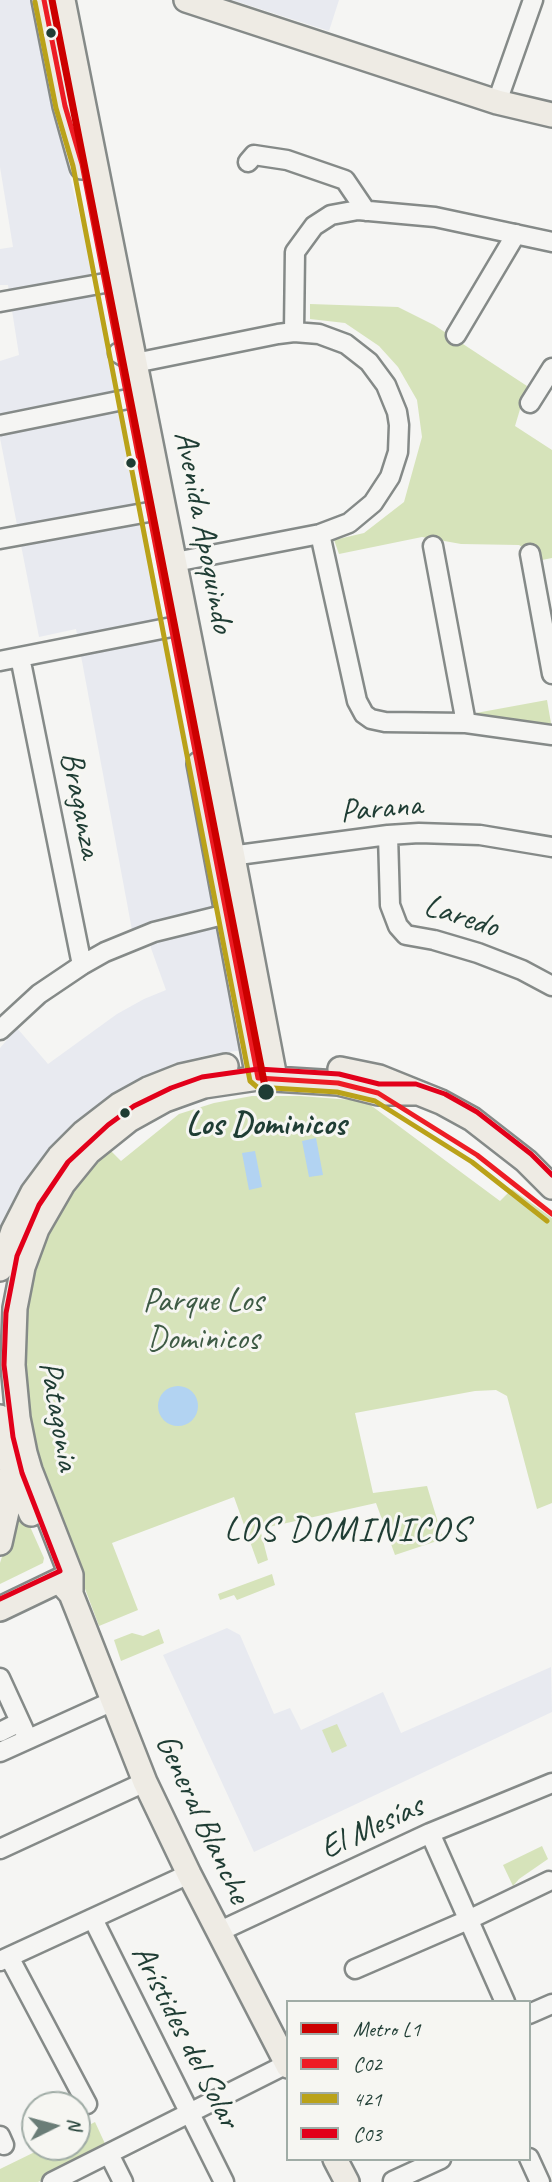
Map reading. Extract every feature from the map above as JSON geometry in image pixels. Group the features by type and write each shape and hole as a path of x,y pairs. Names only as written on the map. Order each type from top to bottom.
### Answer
{"main road":[{"name":"Avenida Apoquindo","path":"44,0 65,106 113,288"},
{"name":"Avenida Apoquindo","path":"63,0 113,288 174,562 180,626"},
{"path":"186,0 497,102 552,115"},
{"name":"Avenida Apoquindo","path":"127,358 128,399 149,512 180,626 265,1071"},
{"name":"Avenida Apoquindo","path":"225,856 227,914 265,1071"},
{"path":"0,1269 13,1231 37,1185 67,1149 93,1125 129,1099 170,1080 203,1070 265,1071 338,1083 378,1093 414,1093 441,1102 472,1119 526,1161 552,1187"},
{"name":"Patagonia","path":"64,1576 30,1470 22,1436 7,1319 37,1228 63,1184 97,1145 129,1120 175,1096 265,1071"},
{"name":"Patagonia","path":"0,1418 9,1458 64,1576"},
{"path":"0,1543 10,1498 9,1458"},
{"path":"0,1592 64,1576"},
{"path":"0,1609 64,1576"},
{"name":"General Blanche","path":"64,1576 145,1782 286,2063"},
{"path":"336,2161 347,2182"}],"street":[{"path":"497,102 533,0"},
{"path":"248,162 254,155 287,160 345,180 366,211"},
{"path":"294,332 295,252 314,226 331,215 366,211 435,217 552,242"},
{"path":"456,335 516,234"},
{"path":"0,302 113,288"},
{"path":"127,358 294,332 332,338 352,348 379,373 389,391 399,425 395,464 383,490 373,503 355,518 335,530 320,534 174,562"},
{"path":"530,403 552,369"},
{"path":"0,425 128,399"},
{"path":"0,539 149,512"},
{"path":"320,534 357,701 363,713 371,719 385,722 466,723 552,735"},
{"path":"433,546 466,723"},
{"path":"530,554 552,674"},
{"path":"0,661 180,626"},
{"name":"Braganza","path":"20,657 82,965"},
{"name":"Parana","path":"225,856 388,835 439,833 480,835 552,847"},
{"name":"Laredo","path":"388,835 390,905 398,926 406,935 478,953 522,970 552,986"},
{"path":"0,1029 39,994 105,952 154,932 227,914"},
{"path":"0,1678 28,1739"},
{"path":"0,1752 113,1701"},
{"path":"0,1732 20,1722"},
{"path":"2,1844 145,1782"},
{"name":"El Mesías","path":"218,1932 430,1833 552,1783"},
{"path":"430,1833 504,2000"},
{"path":"79,2091 4,1959 189,1874"},
{"path":"355,1969 550,1881"},
{"name":"Arístides del Solar","path":"93,1919 224,2182"},
{"path":"531,2013 552,2004"},
{"path":"52,2182 286,2065"},
{"path":"109,2154 123,2182"},
{"path":"393,2181 437,2161"},
{"path":"530,2161 540,2182"}],"shaded area":[{"path":"0,0 34,0 68,169 98,290 219,900 244,1050 175,1063 116,1093 78,1124 20,1194 0,1229 0,1048 17,1028 48,1064 117,1014 166,990 143,926 132,930 76,629 39,637 0,438 0,361 19,355 8,285 0,285 0,249 13,247 0,167"},
{"path":"232,0 339,0 329,31"},
{"path":"227,1628 240,1635 274,1714 290,1708 301,1730 383,1692 401,1733 551,1667 552,1712 254,1852 163,1655"}],"green space":[{"path":"310,304 398,307 434,325 527,386 515,426 552,450 552,558 542,560 519,545 461,544 422,537 339,554 334,540 364,533 404,502 422,437 417,400 398,367 379,346 345,323 310,319"},
{"path":"547,700 552,729 476,718 476,713"},
{"name":"Parque Los Dominicos","path":"252,1096 300,1096 365,1101 500,1201 512,1189 552,1218 552,1503 537,1509 507,1396 496,1390 475,1391 355,1413 373,1493 427,1486 443,1539 395,1555 376,1503 260,1529 268,1560 258,1564 234,1497 112,1543 138,1610 99,1626 37,1461 32,1438 23,1347 27,1290 44,1229 69,1192 108,1148 121,1161 179,1114 214,1103"},
{"path":"18,1506 24,1513 44,1558 43,1563 0,1584 0,1563"},
{"path":"272,1574 275,1585 237,1600 234,1595 220,1600 218,1594"},
{"path":"159,1629 164,1643 121,1661 114,1640 132,1633 143,1636"},
{"path":"337,1724 347,1746 332,1753 322,1730"},
{"path":"542,1846 548,1859 513,1886 503,1865"},
{"path":"95,2122 107,2148 91,2156 91,2124"},
{"path":"21,2159 21,2161 81,2161 38,2182 0,2182 0,2169"}],"water":[{"path":"316,1138 323,1175 309,1177 302,1141"},
{"path":"255,1151 262,1187 249,1190 242,1153"},
{"path":"178,1386 192,1392 198,1406 192,1420 178,1426 164,1420 158,1406 164,1392"}],"metro line":[{"name":"L1","path":"52,0 266,1092"}],"transit line":[{"name":"C02","path":"44,0 65,106 82,164 258,1078 338,1083 378,1093 477,1155 552,1214"},
{"name":"421","path":"35,2 56,108 73,166 250,1081 257,1087 337,1092 375,1101 472,1162 547,1221"},
{"name":"C03","path":"0,1599 60,1571 22,1473 13,1437 4,1365 6,1313 17,1256 39,1205 68,1162 108,1125 134,1106 202,1077 258,1069 339,1074 379,1084 416,1084 445,1094 477,1112 531,1154 552,1175"}],"place":[{"name":"Los Dominicos","path":"266,1092"}],"district":[{"name":"LOS DOMINICOS","path":"347,1531"}]}
